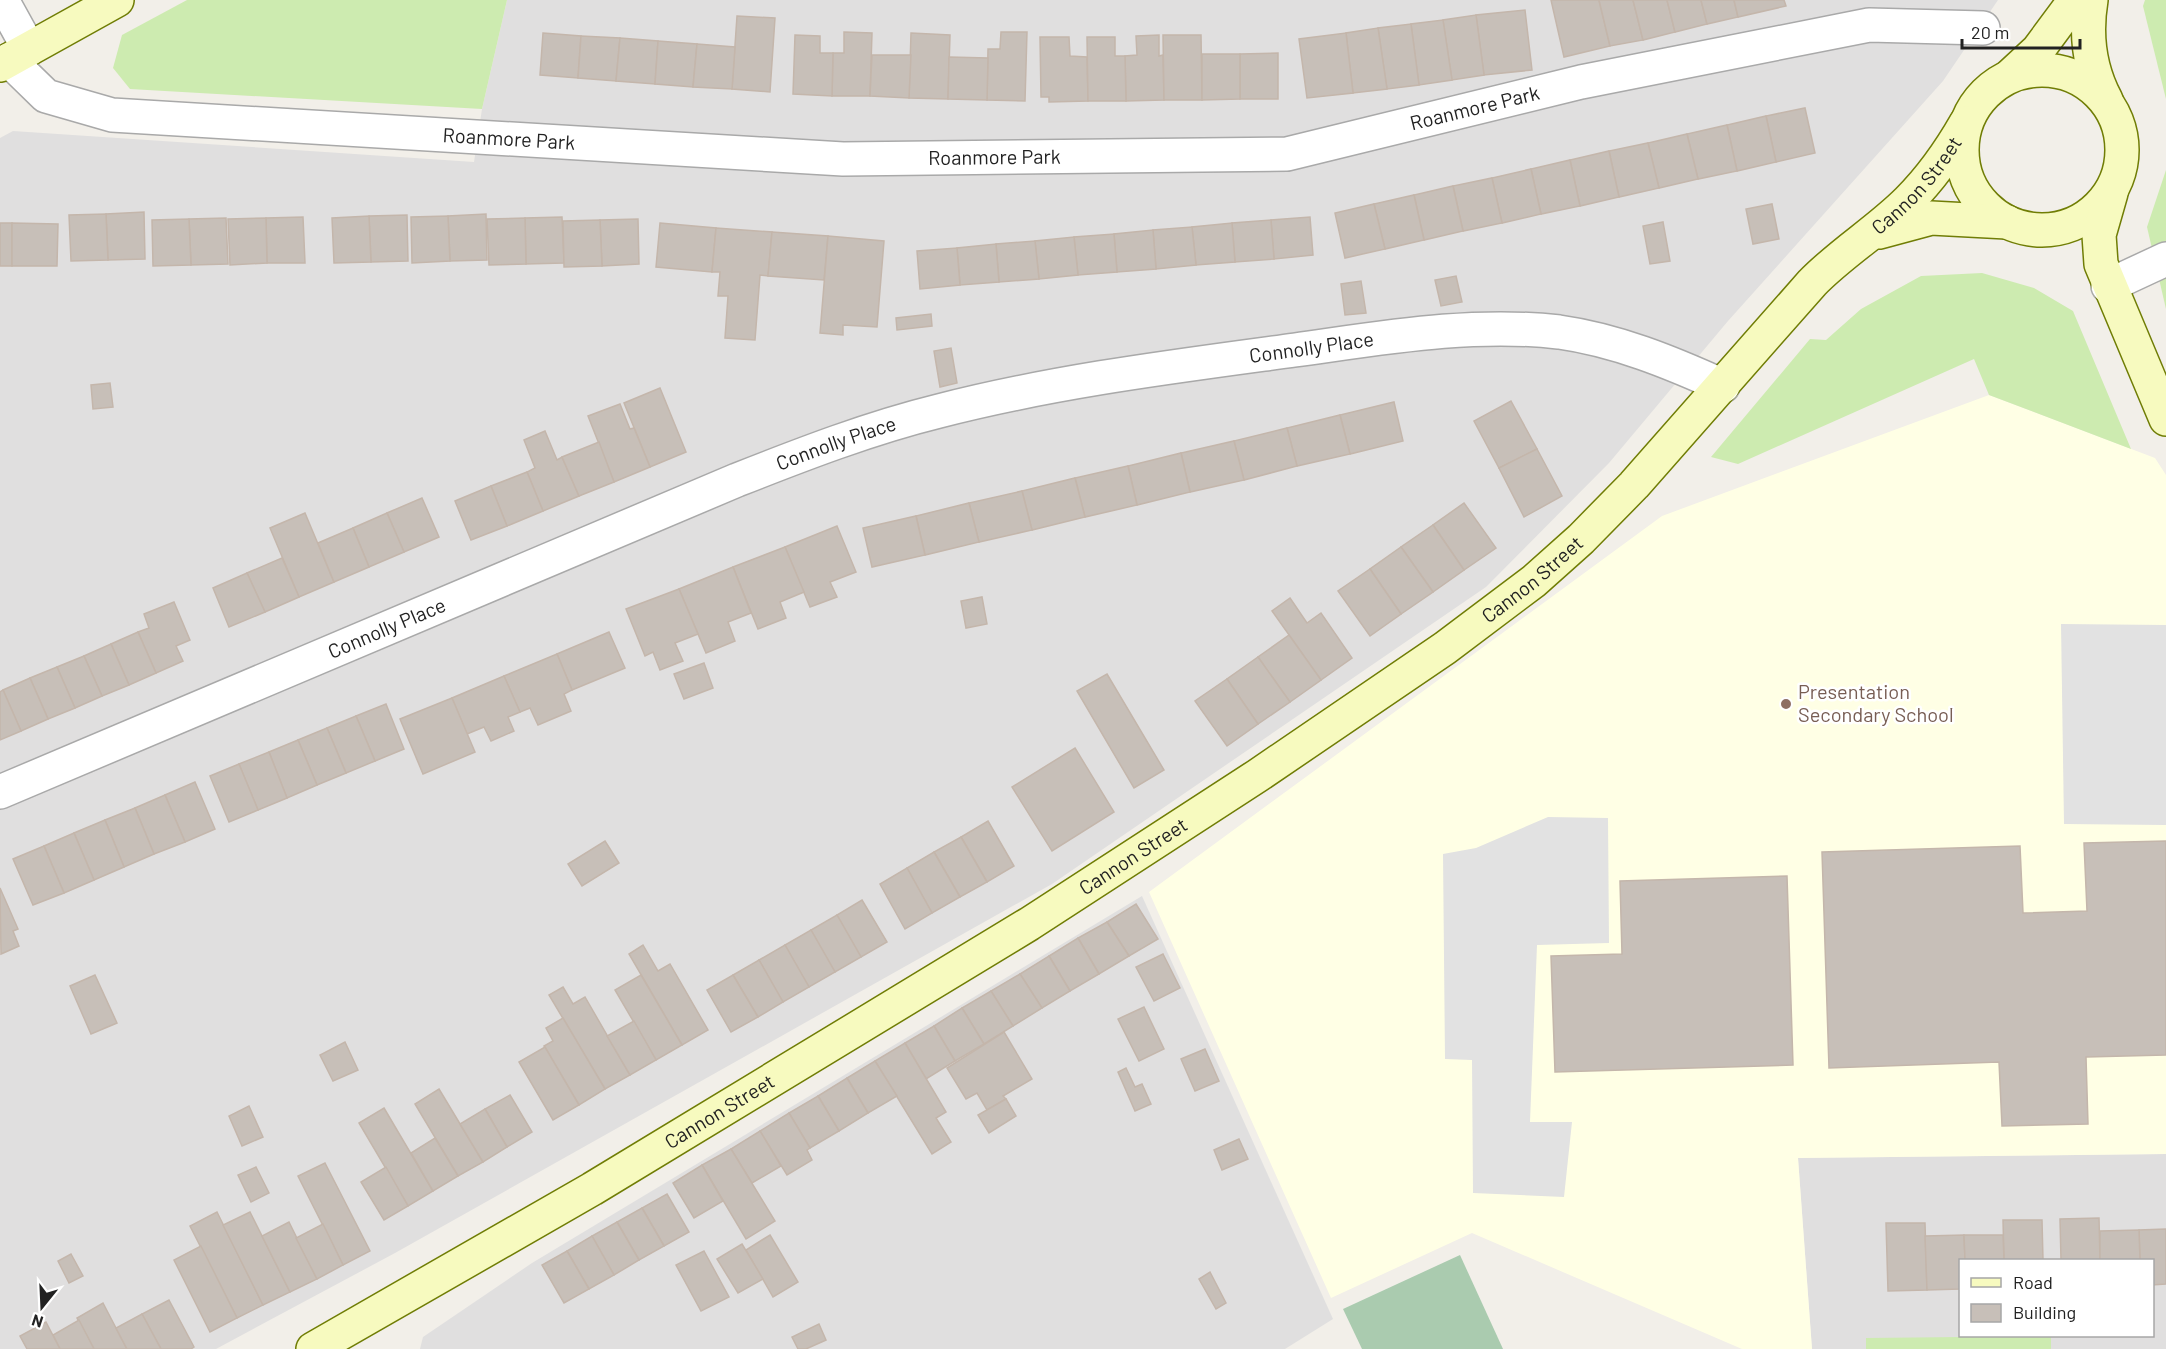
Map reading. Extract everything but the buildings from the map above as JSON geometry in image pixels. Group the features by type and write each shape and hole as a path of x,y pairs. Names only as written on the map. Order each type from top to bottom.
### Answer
{"main road":[{"path":"13,58 117,0"},
{"path":"2075,0 2038,50 2011,75 1983,94 1966,123 1962,139 1964,173 1981,202 1993,214 2007,222 2040,230 2088,258 2108,286"},
{"path":"2091,0 2088,27 2090,54 2096,79 2121,135 2121,166 2099,235 2101,264 2108,286 2166,419"},
{"path":"2011,75 2027,70 2059,71 2088,83 2109,106"},
{"name":"Cannon Street","path":"313,1349 351,1340 1010,936 1377,695 1495,612 1558,561 1621,498 1723,386 1812,283 1858,241 1892,215 1923,185 1948,153 1966,123"},
{"path":"2040,230 2071,225 2086,217 2108,195 2116,181"},
{"name":"Cannon Street","path":"1858,241 1890,227 1931,219 2007,222"}],"street":[{"name":"Roanmore Park","path":"2,0 13,58 46,96 112,115 843,159 1287,153 1581,82 1869,25 1983,28"},
{"path":"2108,286 2166,259"},
{"name":"Connolly Place","path":"0,792 726,484 841,440 939,410 1056,387 1258,355 1383,338 1475,329 1532,330 1587,337 1650,355 1723,386"}],"shaded area":[{"path":"507,0 1998,0 1943,81 1728,321 1609,463 1486,587 1052,884 395,1253 216,1349 0,1349 0,138 13,131 474,162 482,109"},
{"name":"Presentation Secondary School","path":"1989,395 2155,458 2166,475 2166,1154 1798,1158 1812,1349 1742,1349 1472,1233 1331,1298 1149,892 1662,516"},
{"path":"2061,624 2166,625 2166,825 2064,824"},
{"path":"1548,817 1608,818 1609,943 1537,945 1530,1122 1572,1122 1564,1197 1473,1193 1472,1060 1445,1059 1443,854 1476,848"},
{"path":"1142,896 1333,1319 1285,1349 420,1349 423,1337 532,1263"},
{"path":"2166,1154 2166,1349 1812,1349 1798,1158"},
{"path":"1460,1255 1503,1349 1362,1349 1343,1309"}],"green space":[{"path":"187,0 507,0 482,109 130,89 113,68 122,35"},
{"path":"2145,0 2166,0 2166,99 2143,6"},
{"path":"2166,170 2166,309 2147,227"},
{"path":"1982,273 2034,288 2073,311 2131,449 1989,395 1974,359 1738,464 1711,457 1810,339 1826,340 1861,309 1921,276"},
{"path":"2051,1337 2051,1349 1866,1349 1866,1338"}],"place":[{"name":"Presentation Secondary School","path":"1786,704"}]}
